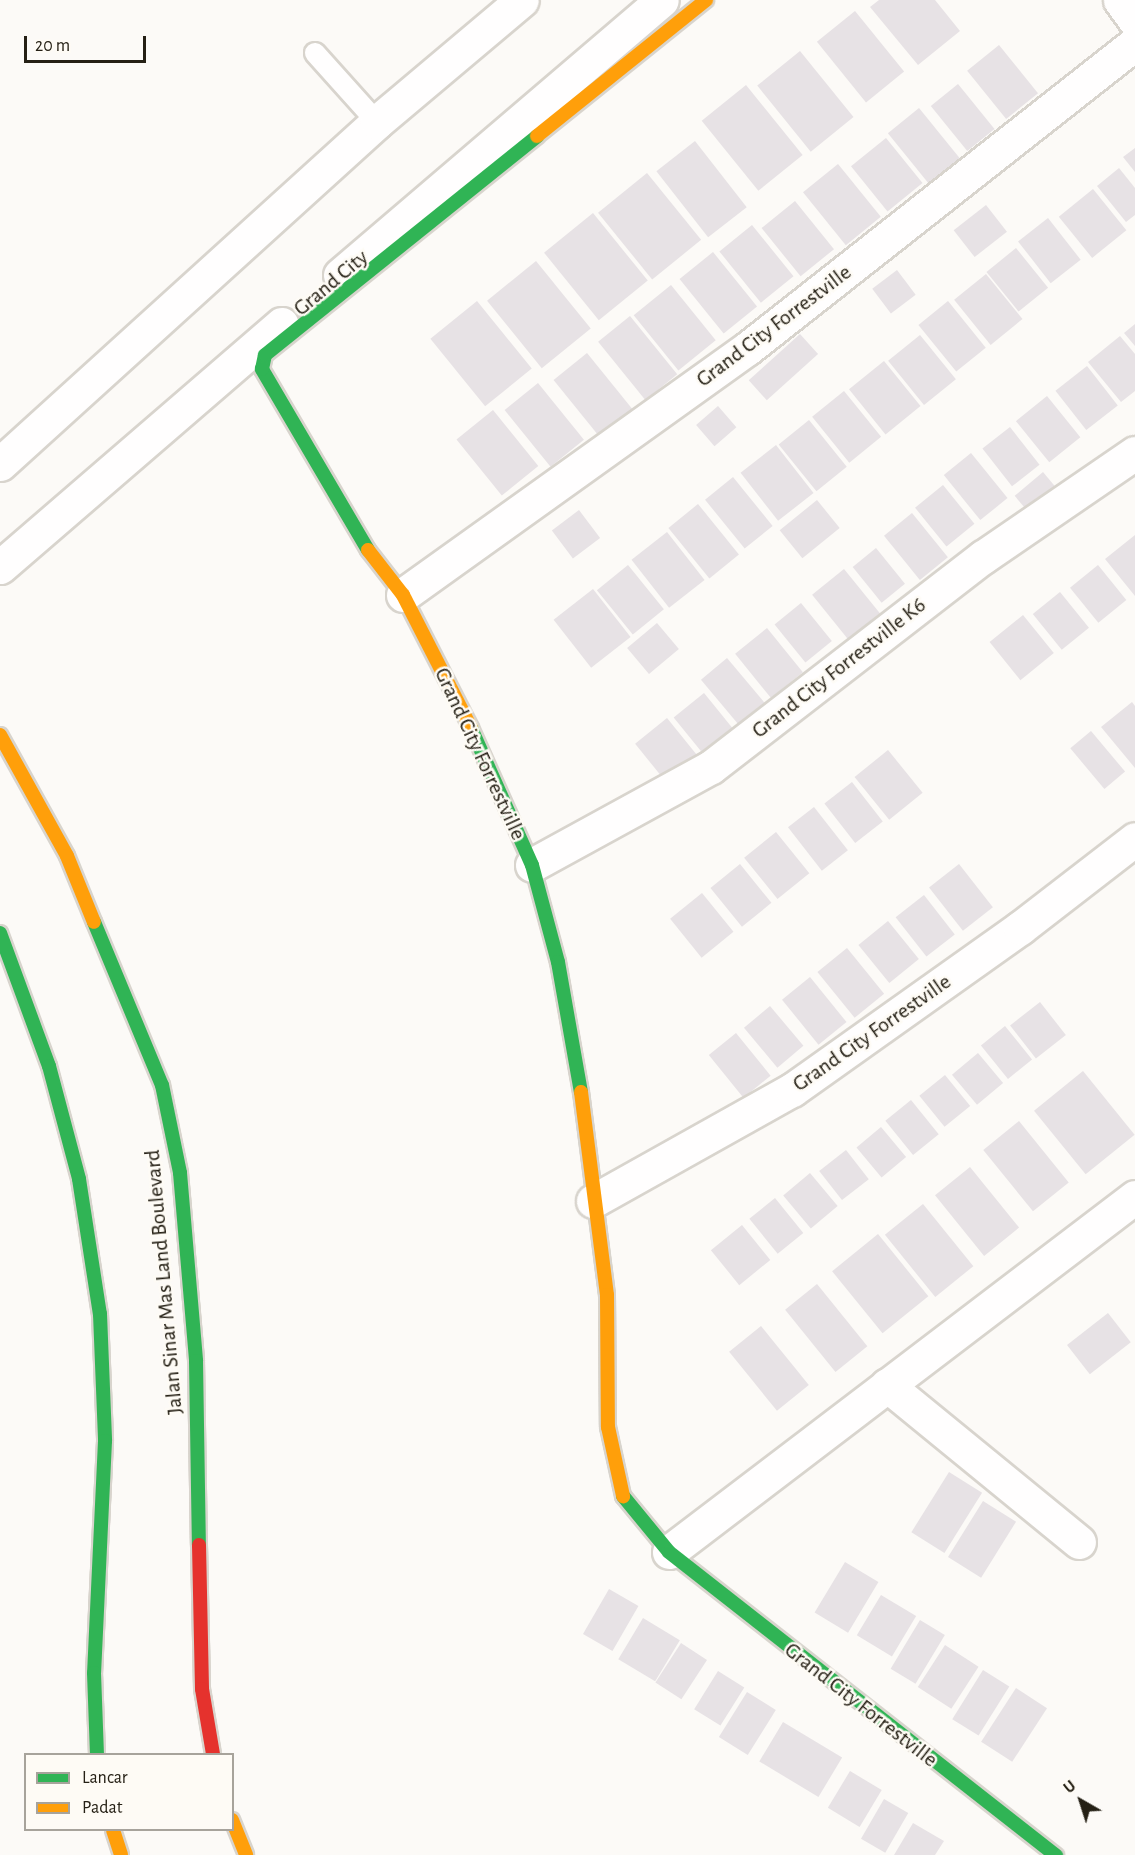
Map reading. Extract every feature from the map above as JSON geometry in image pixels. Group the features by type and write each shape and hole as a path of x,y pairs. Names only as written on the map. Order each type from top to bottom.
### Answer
{"street":[{"path":"0,464 377,122 522,0"},
{"name":"Grand City","path":"0,567 662,0"},
{"name":"Grand City Forrestville","path":"706,0 265,355 262,369 381,572 403,595 466,716 532,865 563,993 584,1110 593,1201 608,1295 611,1460 618,1490 669,1551 1056,1855"},
{"path":"1120,0 1135,21"},
{"name":"Grand City Forrestville","path":"403,595 748,348 1135,44"},
{"name":"Grand City Forrestville K6","path":"532,865 711,767 983,557 1135,453"},
{"name":"Jalan Sinar Mas Land Boulevard","path":"0,735 67,856 162,1085 180,1173 196,1361 202,1689 213,1753"},
{"name":"Grand City Forrestville","path":"593,1201 792,1090 1020,928 1135,839"},
{"path":"0,933 49,1066 79,1179 100,1314 105,1441 94,1673 97,1753"},
{"path":"669,1551 1135,1197"},
{"path":"887,1385 1079,1542"},
{"path":"234,1825 246,1855"},
{"path":"113,1831 121,1855"}],"lane":[{"path":"315,53 377,122"}],"building":[{"path":"879,0 935,0 960,31 918,65 870,7"},
{"path":"855,11 904,72 866,102 817,42"},
{"path":"999,45 1038,93 1006,119 967,71"},
{"path":"800,51 853,117 811,152 757,86"},
{"path":"958,84 995,129 967,151 931,106"},
{"path":"746,85 803,155 758,191 702,121"},
{"path":"919,108 962,161 931,186 888,133"},
{"path":"886,138 923,183 888,211 851,166"},
{"path":"695,141 747,207 708,237 656,171"},
{"path":"1135,148 1135,172 1123,157"},
{"path":"838,164 881,217 846,245 803,192"},
{"path":"1119,168 1135,188 1135,215 1126,222 1097,186"},
{"path":"647,173 701,240 652,279 598,213"},
{"path":"1093,189 1126,230 1092,258 1059,217"},
{"path":"795,201 834,249 801,276 762,228"},
{"path":"986,205 1007,232 975,257 954,230"},
{"path":"593,213 648,281 599,320 544,253"},
{"path":"1048,218 1081,260 1051,283 1018,241"},
{"path":"752,225 794,276 761,303 719,251"},
{"path":"1016,248 1048,288 1019,312 986,272"},
{"path":"713,252 757,306 724,333 680,279"},
{"path":"536,261 591,329 542,368 487,301"},
{"path":"897,270 916,295 891,313 872,289"},
{"path":"986,274 1023,319 991,345 954,300"},
{"path":"671,285 716,340 678,370 634,315"},
{"path":"477,301 532,369 485,406 430,339"},
{"path":"948,301 986,348 956,372 918,325"},
{"path":"630,316 677,374 645,400 598,342"},
{"path":"1135,324 1135,346 1124,333"},
{"path":"800,334 818,354 767,400 749,380"},
{"path":"920,335 956,379 924,405 888,361"},
{"path":"1120,336 1135,354 1135,391 1121,402 1088,362"},
{"path":"587,353 632,409 599,436 554,380"},
{"path":"884,361 921,406 886,434 849,389"},
{"path":"1087,366 1118,405 1086,430 1055,391"},
{"path":"538,383 584,440 551,467 505,410"},
{"path":"844,391 881,437 849,463 812,417"},
{"path":"1047,396 1080,437 1049,462 1016,421"},
{"path":"718,406 736,427 714,446 696,425"},
{"path":"493,410 538,466 502,496 456,440"},
{"path":"809,420 847,467 816,491 779,445"},
{"path":"1010,427 1040,465 1012,486 982,449"},
{"path":"776,445 814,493 778,521 741,473"},
{"path":"971,453 1008,498 980,520 944,475"},
{"path":"1043,472 1060,492 1031,516 1015,496"},
{"path":"733,477 773,526 745,549 705,500"},
{"path":"943,485 974,524 946,547 915,508"},
{"path":"817,500 840,528 802,558 780,530"},
{"path":"698,504 739,555 709,578 668,528"},
{"path":"579,510 600,538 573,558 552,530"},
{"path":"912,513 948,557 920,580 884,536"},
{"path":"667,532 705,580 669,608 632,560"},
{"path":"1135,535 1135,596 1105,559"},
{"path":"876,548 905,584 882,603 853,567"},
{"path":"628,565 664,609 633,634 597,590"},
{"path":"1098,565 1126,600 1098,623 1070,588"},
{"path":"844,569 881,614 849,640 812,595"},
{"path":"593,589 631,637 591,668 554,620"},
{"path":"1060,592 1089,628 1062,650 1033,614"},
{"path":"801,603 832,641 805,662 775,624"},
{"path":"1023,615 1054,653 1020,680 990,642"},
{"path":"657,623 679,649 649,674 627,648"},
{"path":"767,628 803,672 771,698 735,654"},
{"path":"727,658 766,704 740,726 701,680"},
{"path":"704,693 735,731 705,756 674,718"},
{"path":"1132,702 1135,706 1135,768 1101,727"},
{"path":"667,718 700,759 668,785 635,744"},
{"path":"1091,731 1125,772 1104,789 1070,748"},
{"path":"888,750 923,793 889,820 855,777"},
{"path":"852,782 883,821 855,843 824,804"},
{"path":"814,807 848,850 822,871 788,827"},
{"path":"776,832 809,873 777,899 744,858"},
{"path":"740,864 771,903 742,927 710,888"},
{"path":"959,864 993,907 963,931 929,887"},
{"path":"702,893 733,932 702,958 670,919"},
{"path":"924,895 955,934 926,957 896,917"},
{"path":"888,921 919,959 889,983 858,945"},
{"path":"847,948 884,994 855,1018 817,972"},
{"path":"810,977 847,1022 819,1045 782,1000"},
{"path":"1040,1002 1066,1035 1036,1058 1010,1025"},
{"path":"770,1006 803,1046 777,1068 744,1028"},
{"path":"1005,1026 1032,1059 1008,1079 981,1046"},
{"path":"736,1033 771,1076 743,1098 709,1055"},
{"path":"978,1053 1003,1083 977,1105 952,1075"},
{"path":"1083,1071 1135,1135 1086,1174 1034,1111"},
{"path":"945,1075 970,1106 945,1127 919,1096"},
{"path":"911,1100 939,1134 913,1155 885,1121"},
{"path":"1019,1121 1069,1182 1033,1211 983,1150"},
{"path":"881,1127 906,1157 882,1177 856,1148"},
{"path":"846,1150 869,1179 842,1200 819,1171"},
{"path":"970,1167 1019,1228 984,1256 935,1195"},
{"path":"810,1173 838,1206 811,1228 783,1195"},
{"path":"775,1198 803,1233 778,1254 749,1219"},
{"path":"923,1204 973,1266 935,1297 885,1235"},
{"path":"742,1225 770,1260 739,1285 711,1250"},
{"path":"878,1234 928,1296 882,1333 832,1271"},
{"path":"817,1284 867,1346 835,1372 785,1310"},
{"path":"1108,1313 1131,1342 1090,1374 1067,1345"},
{"path":"761,1326 809,1385 777,1411 729,1352"},
{"path":"949,1472 982,1493 944,1553 911,1532"},
{"path":"983,1501 1016,1522 981,1578 948,1557"},
{"path":"845,1562 878,1582 848,1633 815,1613"},
{"path":"609,1589 638,1606 612,1651 583,1634"},
{"path":"881,1595 916,1616 892,1656 857,1635"},
{"path":"643,1618 680,1640 655,1681 618,1659"},
{"path":"920,1620 945,1635 916,1684 891,1669"},
{"path":"681,1643 707,1660 681,1699 655,1682"},
{"path":"945,1645 979,1667 951,1709 918,1687"},
{"path":"983,1670 1009,1686 979,1736 952,1719"},
{"path":"718,1671 744,1687 720,1726 694,1709"},
{"path":"1016,1688 1047,1708 1012,1762 981,1742"},
{"path":"747,1692 776,1710 748,1755 719,1737"},
{"path":"783,1722 842,1758 818,1797 759,1761"},
{"path":"850,1771 882,1790 860,1827 828,1808"},
{"path":"884,1799 908,1813 885,1853 861,1839"},
{"path":"913,1823 944,1841 935,1855 894,1855"}],"traffic: fast":[{"path":"368,550 262,369 265,355 537,136"},
{"path":"471,728 532,865 558,962 581,1092"},
{"path":"94,922 162,1085 180,1173 196,1361 199,1545"},
{"path":"0,933 49,1066 79,1179 100,1314 105,1441 94,1673 97,1753"},
{"path":"623,1496 669,1552 1056,1855"}],"traffic: slow":[{"path":"537,136 706,0"},
{"path":"368,550 403,595 471,728"},
{"path":"0,735 67,856 94,922"},
{"path":"581,1092 607,1295 608,1427 623,1496"},
{"path":"234,1825 246,1855"},
{"path":"113,1831 121,1855"}],"traffic: jam":[{"path":"199,1545 202,1689 213,1753"}]}
